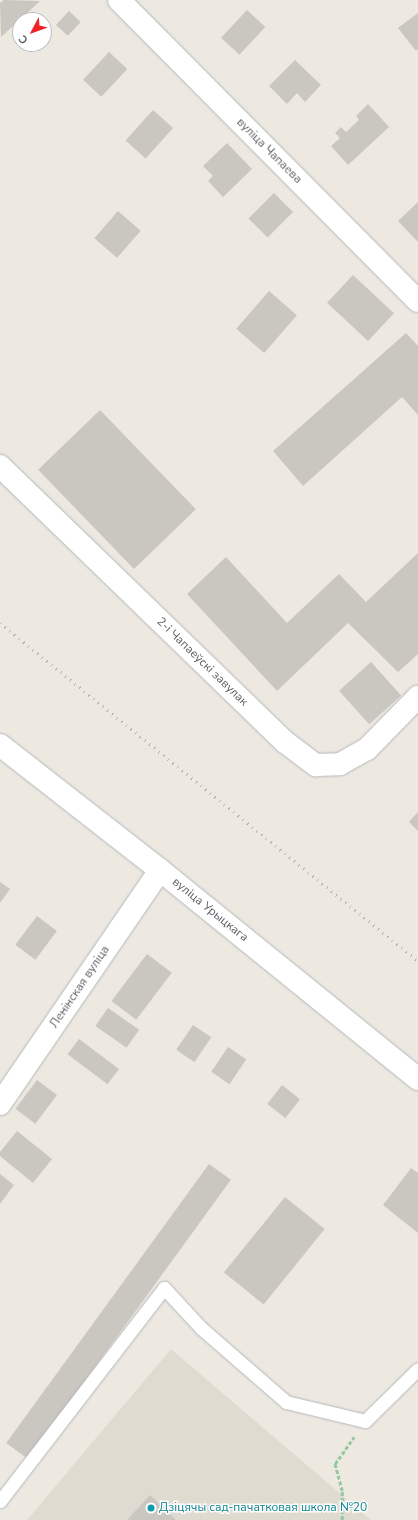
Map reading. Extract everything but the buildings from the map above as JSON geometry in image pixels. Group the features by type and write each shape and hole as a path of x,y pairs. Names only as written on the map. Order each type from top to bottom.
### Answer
{"street":[{"name":"вуліца Чапаева","path":"119,0 418,302"},
{"name":"2-і Чапаеўскі завулак","path":"0,466 285,742 316,765 340,764 367,749 418,697"},
{"name":"вуліца Урыцкага","path":"0,744 160,870 418,1079"},
{"name":"Ленінская вуліца","path":"0,1104 160,870"}],"lane":[{"path":"0,1501 164,1288 200,1328 286,1402 365,1421 418,1369"}],"path":[{"path":"342,1520 342,1491 335,1464 365,1421"}],"shaded area":[{"path":"171,1349 371,1520 27,1520"}],"railway":[{"path":"0,623 418,961"}],"place":[{"name":"Дзіцячы сад-пачатковая школа №20","path":"151,1508"}]}
